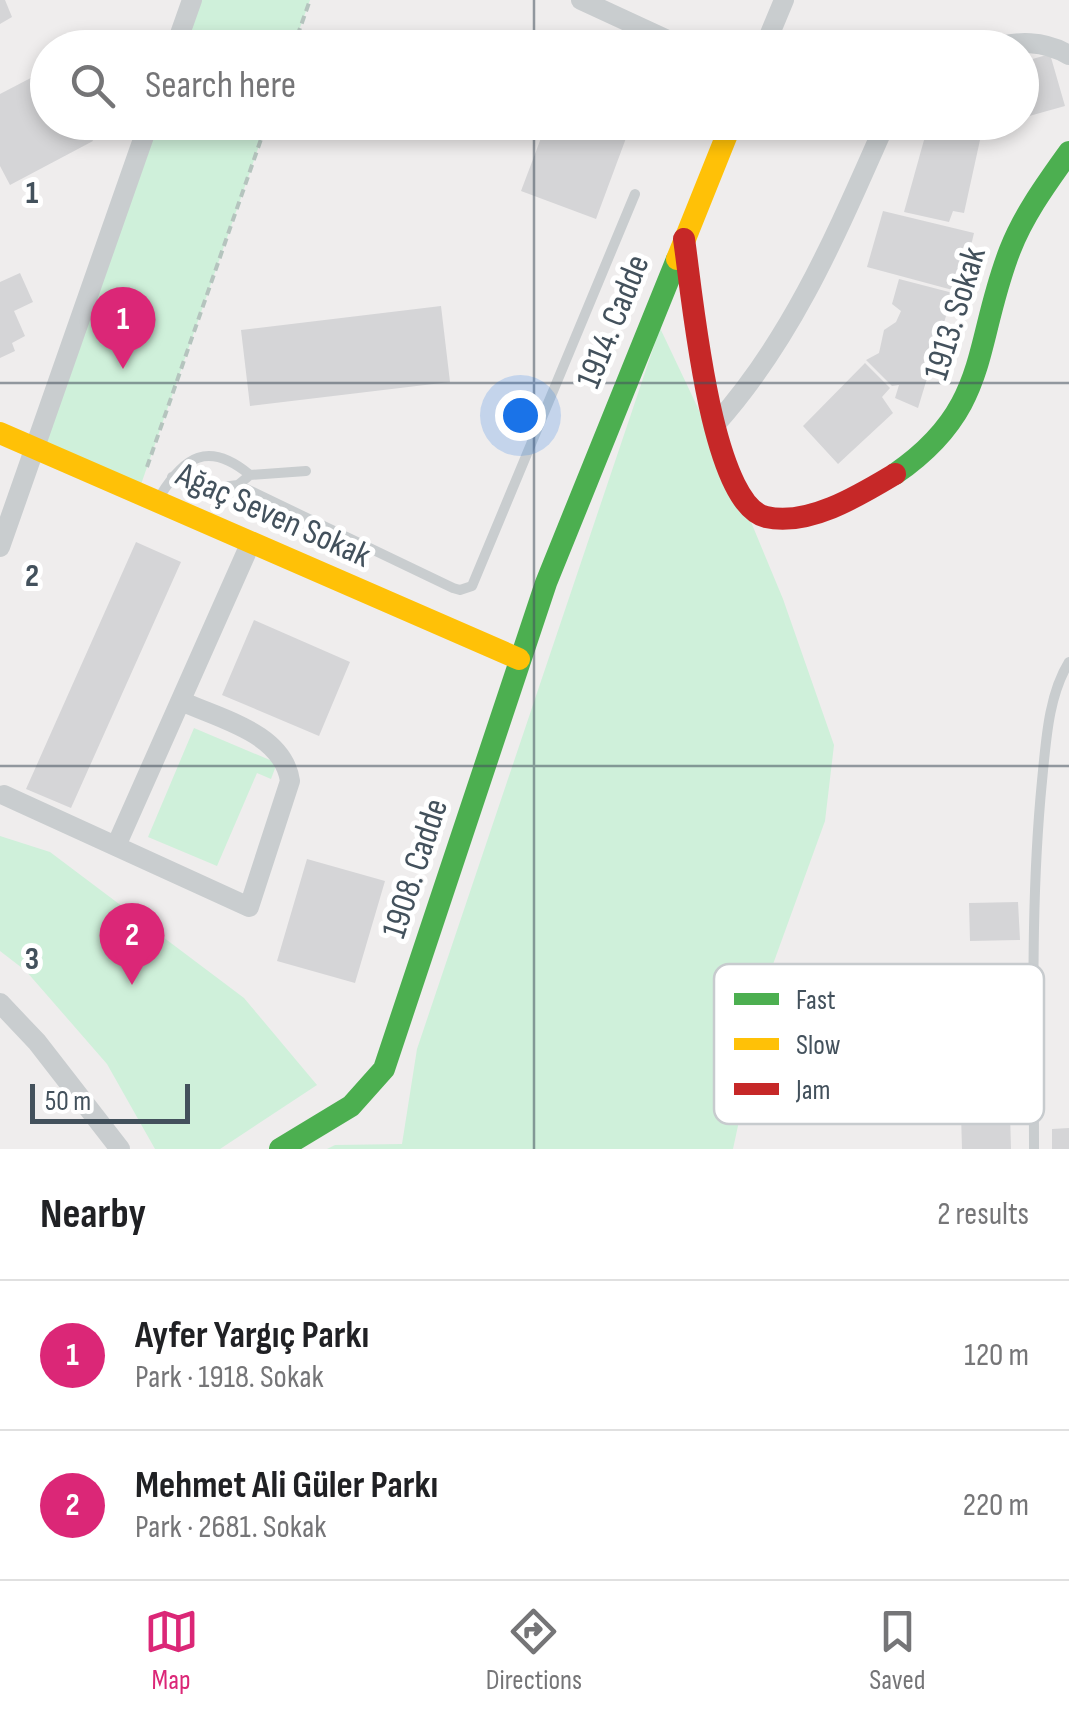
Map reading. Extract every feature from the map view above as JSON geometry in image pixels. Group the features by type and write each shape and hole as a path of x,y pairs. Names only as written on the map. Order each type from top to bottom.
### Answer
{"street":[{"path":"181,30 192,0"},
{"path":"581,0 646,30"},
{"path":"772,30 784,0"},
{"path":"1039,43 1055,46 1069,55"},
{"path":"0,546 144,140"},
{"name":"1914. Cadde","path":"519,660 562,540 724,140"},
{"path":"715,426 750,384 791,322 828,252 878,140"},
{"name":"1913. Sokak","path":"684,236 715,426 734,488 744,505 762,516 785,519 811,513 902,473 961,409 975,379 1001,276 1017,231 1069,152"},
{"name":"Ağaç Seven Sokak","path":"0,434 519,660"},
{"path":"116,846 251,542"},
{"name":"1908. Cadde","path":"280,1149 376,1084 390,1054 519,660"},
{"path":"4,795 248,907 290,782 289,772 279,753 262,738 182,702"},
{"path":"0,1004 36,1042 120,1149"}],"lane":[{"path":"172,478 204,487 238,484 453,588 472,586 634,194"},
{"path":"147,497 185,462 206,456 225,460 250,475"},
{"path":"238,484 250,475 306,471"},
{"path":"1034,964 1038,821 1046,736 1060,676 1069,662"}],"path":[{"path":"299,30 310,0"},
{"path":"147,497 261,140"}],"green space":[{"path":"192,0 310,0 299,30 181,30"},
{"path":"143,140 261,140 138,493 37,449"},
{"path":"660,328 744,505 783,599 834,745 825,821 773,964 714,964 714,1124 738,1124 733,1149 327,1149 335,1145 402,1144 417,1049"},
{"path":"194,728 277,763 271,779 257,773 217,866 148,837"},
{"path":"0,836 50,852 244,998 317,1085 220,1149 155,1149 107,1064 26,971 0,951"}],"building":[{"path":"0,0 5,0 12,17 0,24"},
{"path":"1050,54 1065,106 1039,113 1039,57"},
{"path":"30,78 30,140 93,141 10,185 0,166 0,94"},
{"path":"540,140 625,140 596,219 521,191"},
{"path":"924,140 980,140 964,213 953,211 949,222 904,212"},
{"path":"883,211 974,233 960,292 867,267"},
{"path":"20,273 33,302 14,311 25,336 12,343 15,351 0,358 0,282"},
{"path":"899,279 953,293 918,408 895,398 899,385 892,386 866,360 879,353 884,330 896,322 901,311 892,304"},
{"path":"441,306 450,382 250,406 241,330"},
{"path":"865,363 890,388 882,397 893,413 838,464 803,426"},
{"path":"136,542 181,562 71,808 26,789"},
{"path":"254,620 350,662 319,736 222,695"},
{"path":"307,859 385,881 355,983 277,961"},
{"path":"1018,902 1020,940 970,941 969,903"},
{"path":"961,1124 1010,1124 1011,1149 962,1149"},
{"path":"1069,1128 1069,1149 1052,1149 1052,1129"}],"traffic: fast":[{"path":"895,474 926,449 964,399 1010,250 1029,211 1069,152"},
{"path":"280,1149 351,1106 384,1069 546,583 677,259"}],"traffic: slow":[{"path":"677,259 725,140"},
{"path":"0,433 519,659"}],"traffic: jam":[{"path":"684,239 707,393 731,476 747,503 766,517 799,517 833,507 895,474"}],"place":[{"name":"Ayfer Yargıç Parkı","path":"123,369"},
{"name":"Mehmet Ali Güler Parkı","path":"132,985"}]}
